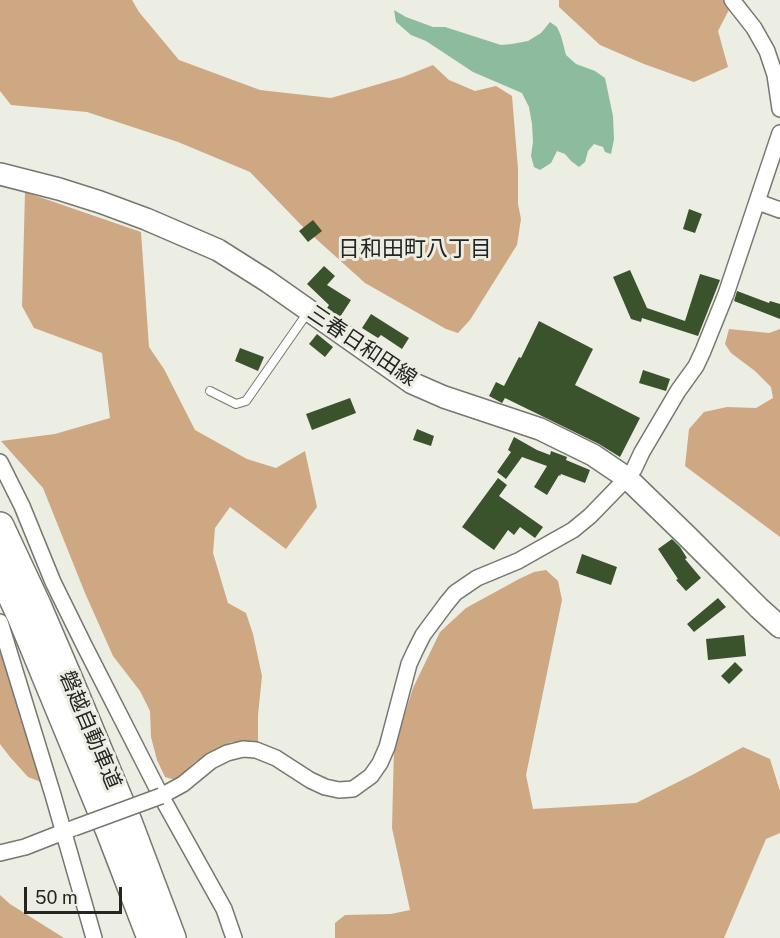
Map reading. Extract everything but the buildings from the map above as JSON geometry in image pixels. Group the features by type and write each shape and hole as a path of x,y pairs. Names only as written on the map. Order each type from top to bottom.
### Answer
{"highway":[{"name":"磐越自動車道","path":"0,525 37,605 127,819 172,938"},
{"name":"磐越自動車道","path":"0,571 105,818 151,938"}],"main road":[{"name":"三春日和田線","path":"0,174 100,202 218,250 267,281 412,383 444,397 540,429 593,455 627,478 780,627"}],"street":[{"path":"732,0 754,28 767,51 775,75 780,109"},
{"path":"0,853 25,847 161,796 183,784 212,761 227,753 243,749 256,750 276,758 325,787 339,790 353,789 365,782 376,770 387,747 409,664 423,634 455,593 477,578 518,561 573,530 590,516 634,469 678,391 696,366 713,328 780,133"},
{"path":"758,202 780,210"},
{"path":"0,462 22,506 53,582 161,796 224,909 234,938"},
{"path":"0,622 68,830 94,938"}],"lane":[{"path":"210,392 236,404 246,401 309,311"}],"shaded area":[{"path":"0,0 132,0 139,12 179,60 260,90 331,98 403,77 433,65 449,80 475,91 496,86 512,96 518,169 518,204 521,219 517,245 470,320 458,333 446,329 365,283 304,228 250,172 178,142 87,112 11,105 0,91"},
{"path":"559,0 734,0 718,31 728,67 694,82 644,64 600,45 559,7"},
{"path":"394,10 433,27 445,27 501,45 528,41 541,33 550,22 557,27 566,55 576,64 595,71 605,78 613,116 614,139 611,154 605,152 603,147 594,144 588,151 585,162 579,167 565,154 557,151 551,163 540,170 534,167 531,156 532,124 529,107 522,93 473,72 426,41 411,35 396,22"},
{"path":"25,192 141,232 149,347 164,369 195,430 247,459 276,468 305,451 317,507 286,549 230,507 215,528 213,553 228,603 246,613 262,676 258,742 231,742 195,762 176,780 165,777 157,760 151,737 150,711 140,691 113,656 43,488 1,441 55,434 110,418 102,353 34,328 22,306"},
{"path":"729,329 769,333 780,329 780,537 685,466 689,429 704,412 727,407 756,408 773,398 771,387 755,371 731,353 725,344"},
{"path":"546,570 558,581 562,600 526,775 533,809 636,803 743,747 770,759 780,791 780,833 766,839 724,938 335,938 335,923 345,915 391,914 410,910 392,828 394,748 413,688 440,632 466,608 519,579 534,572"},
{"path":"0,650 46,784 28,777 0,744"},
{"path":"0,895 10,904 64,938 0,938"}],"district":[{"name":"日和田町八丁目","path":"415,249"}]}
